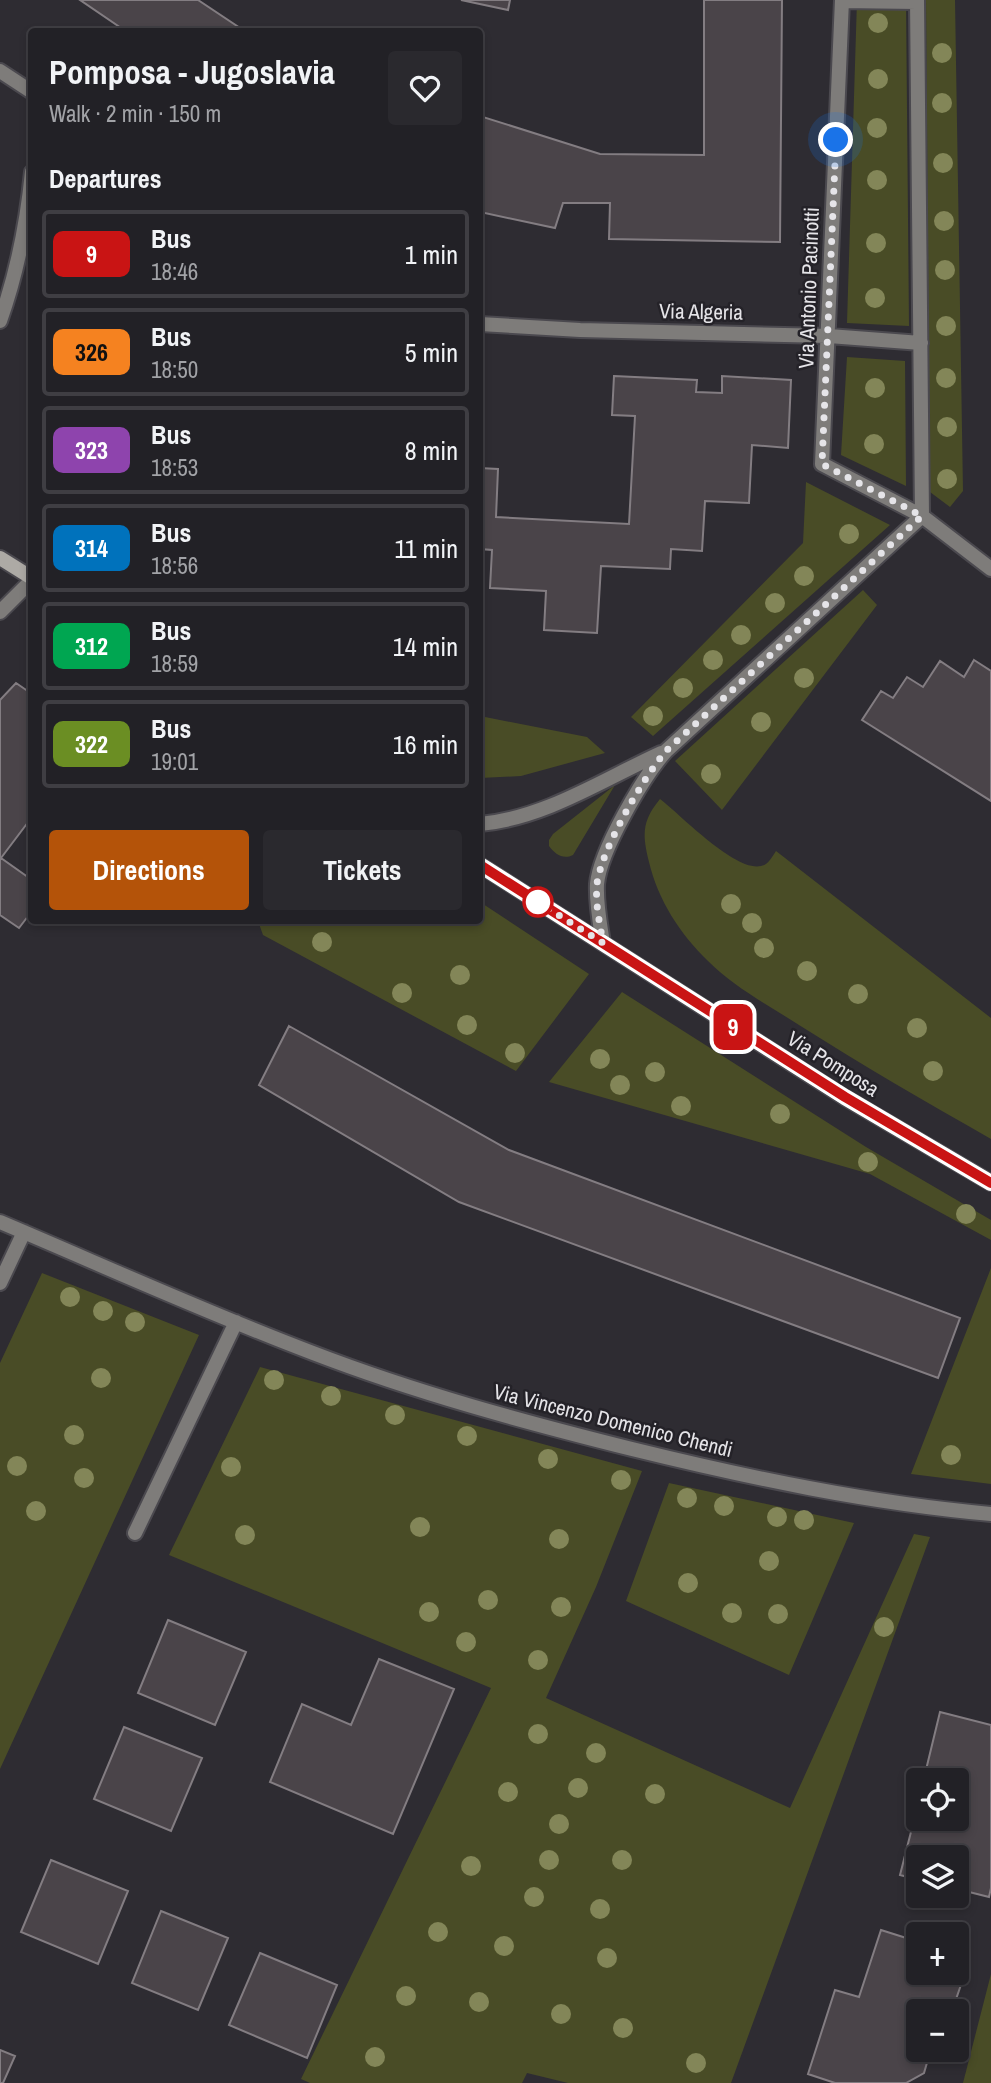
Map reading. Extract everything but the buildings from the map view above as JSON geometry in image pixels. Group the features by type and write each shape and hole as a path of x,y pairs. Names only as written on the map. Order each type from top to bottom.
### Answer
{"main road":[{"path":"0,558 28,576"},
{"name":"Via Pomposa","path":"483,867 833,1090 991,1183"}],"street":[{"name":"Via Antonio Pacinotti","path":"842,0 917,1 922,516 822,464 842,0"},
{"path":"0,71 28,89"},
{"path":"0,321 21,246 28,199"},
{"name":"Via Algeria","path":"483,324 580,330 829,336 921,343"},
{"path":"603,943 597,897 601,868 628,809 651,768 666,751 922,516 991,569"},
{"path":"0,612 28,583"},
{"path":"483,824 504,822 531,814 666,751"},
{"name":"Via Vincenzo Domenico Chendi","path":"0,1222 236,1322 380,1377 455,1402 543,1427 817,1491 889,1503 991,1514"},
{"path":"0,1283 24,1232"},
{"path":"135,1533 236,1322"}],"green space":[{"path":"857,0 906,0 909,326 847,323"},
{"path":"926,0 955,0 963,491 950,507 930,492"},
{"path":"847,357 905,361 906,486 841,455"},
{"path":"806,482 890,525 653,736 631,717 803,543"},
{"path":"863,590 877,605 722,810 675,761"},
{"path":"483,717 587,737 605,753 521,776 483,778"},
{"path":"615,785 573,855 560,855 549,846 553,834"},
{"path":"660,799 723,852 750,866 763,865 776,851 991,1018 991,1139 870,1069 752,995 729,979 698,951 679,928 664,903 649,862 645,828"},
{"path":"483,904 589,974 516,1071 263,935 259,924 483,924"},
{"path":"622,992 866,1147 991,1220 991,1240 870,1174 549,1082"},
{"path":"991,1268 991,1484 911,1474"},
{"path":"42,1273 199,1335 0,1769 0,1363"},
{"path":"260,1367 642,1471 596,1587 546,1698 790,1808 914,1534 930,1537 731,2083 568,2083 527,2073 522,2083 310,2083 301,2079 491,1688 169,1555"},
{"path":"669,1483 854,1523 789,1675 626,1601"},
{"path":"991,1974 991,2083 963,2083"}],"bus line":[{"name":"9","path":"483,867 845,1097 991,1183"}],"route":[{"path":"538,902 603,943 597,882 628,809 651,768 666,751 922,516 822,464 836,140"}]}
